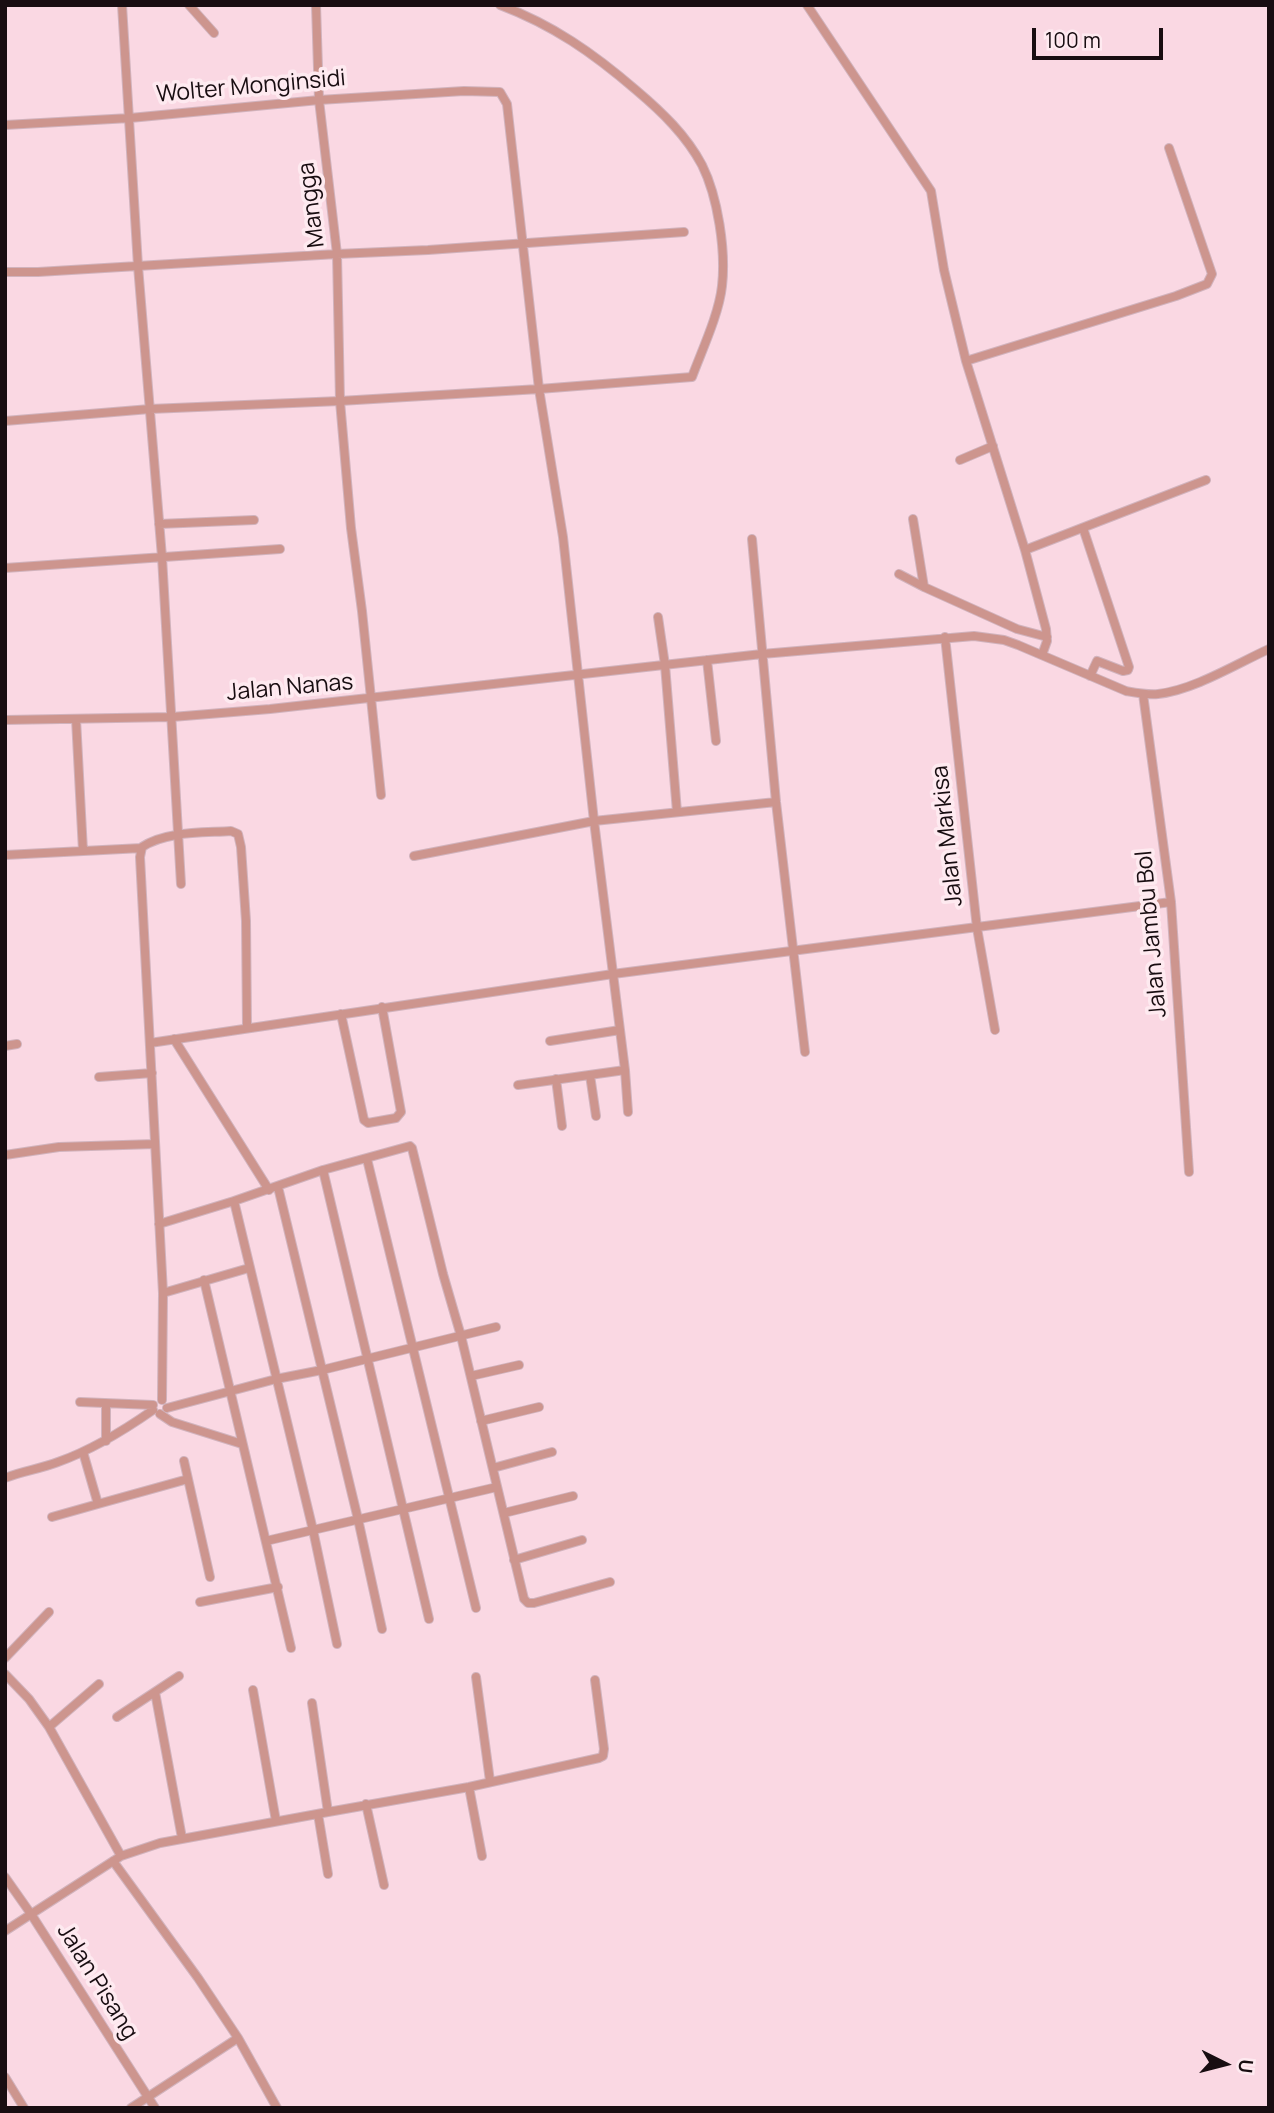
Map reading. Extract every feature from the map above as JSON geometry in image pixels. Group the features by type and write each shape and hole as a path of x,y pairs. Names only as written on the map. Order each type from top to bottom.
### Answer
{"street":[{"path":"122,5 138,266 162,557 181,884"},
{"path":"189,5 214,33"},
{"name":"Mangga","path":"316,5 319,100 337,254 340,401 351,528 381,795"},
{"path":"5,421 150,409 340,401 692,377 710,331 722,286 723,239 703,166 676,127 603,62 559,32 500,5"},
{"path":"807,5 931,191 944,270 966,361 1025,550 1045,646"},
{"name":"Wolter Monginsidi","path":"5,125 130,118 319,100 464,91 500,93 508,104 524,243"},
{"path":"966,361 1207,284 1212,274 1169,148"},
{"path":"5,272 428,250 684,232"},
{"path":"524,243 540,389 563,537 628,1112"},
{"path":"960,460 993,446"},
{"path":"1025,550 1206,480"},
{"path":"913,519 924,587"},
{"path":"159,524 254,520"},
{"path":"1083,528 1129,667 1123,671 1097,661 1090,676"},
{"path":"752,539 776,802 805,1052"},
{"path":"5,568 280,550"},
{"path":"899,575 1017,629 1090,676 1126,691 1143,694 1167,692 1195,683 1269,649"},
{"path":"658,617 665,665 677,812"},
{"name":"Jalan Nanas","path":"5,720 172,717 371,699 762,654 945,637 974,636 1018,645 1045,646"},
{"name":"Jalan Markisa","path":"945,637 977,928 995,1030"},
{"path":"707,660 716,741"},
{"name":"Jalan Jambu Bol","path":"1143,694 1171,902 1189,1172"},
{"path":"76,719 83,851"},
{"path":"414,856 594,821 776,802"},
{"path":"80,1402 166,1411 163,1293 140,857 142,848 149,842 179,835 231,831 238,834 246,920 247,1028"},
{"path":"5,855 142,848"},
{"path":"150,1043 613,974 1171,902"},
{"path":"341,1014 364,1119 368,1123 396,1118 401,1112 382,1007"},
{"path":"550,1041 620,1030"},
{"path":"174,1039 274,1188 322,1370 382,1629"},
{"path":"5,1046 17,1044"},
{"path":"517,1085 625,1070"},
{"path":"99,1077 152,1073"},
{"path":"590,1075 596,1116"},
{"path":"556,1080 562,1126"},
{"path":"5,1156 59,1147 155,1144"},
{"path":"159,1224 234,1202 323,1170 410,1146 471,1376 523,1599 534,1603 610,1582"},
{"path":"367,1159 476,1608"},
{"path":"323,1170 429,1619"},
{"path":"234,1202 313,1530 337,1644"},
{"path":"163,1293 249,1269"},
{"path":"204,1280 291,1648"},
{"path":"155,1410 156,1401 165,1404 229,1391 496,1327"},
{"path":"471,1376 519,1365"},
{"path":"106,1404 106,1441"},
{"path":"481,1422 540,1407"},
{"path":"155,1410 172,1422 242,1444"},
{"path":"5,1478 83,1452 155,1410"},
{"path":"83,1452 99,1504"},
{"path":"493,1468 552,1452"},
{"path":"184,1461 210,1577"},
{"path":"52,1517 188,1479"},
{"path":"267,1541 497,1486"},
{"path":"504,1513 573,1496"},
{"path":"514,1560 582,1540"},
{"path":"200,1602 278,1587"},
{"path":"5,1658 49,1612"},
{"path":"5,1675 29,1699 50,1727 117,1859 238,2038 277,2108"},
{"path":"117,1717 179,1676"},
{"path":"476,1677 490,1781"},
{"path":"5,1931 117,1859 160,1843 469,1787 599,1758 603,1756 604,1749 595,1680"},
{"path":"50,1727 99,1684"},
{"path":"253,1690 276,1821"},
{"path":"155,1692 182,1838"},
{"path":"312,1703 328,1812"},
{"path":"469,1787 482,1856"},
{"path":"366,1804 384,1885"},
{"path":"318,1814 328,1874"},
{"name":"Jalan Pisang","path":"5,1877 32,1914 155,2108"},
{"path":"131,2108 238,2038"},
{"path":"5,2077 24,2108"}]}
